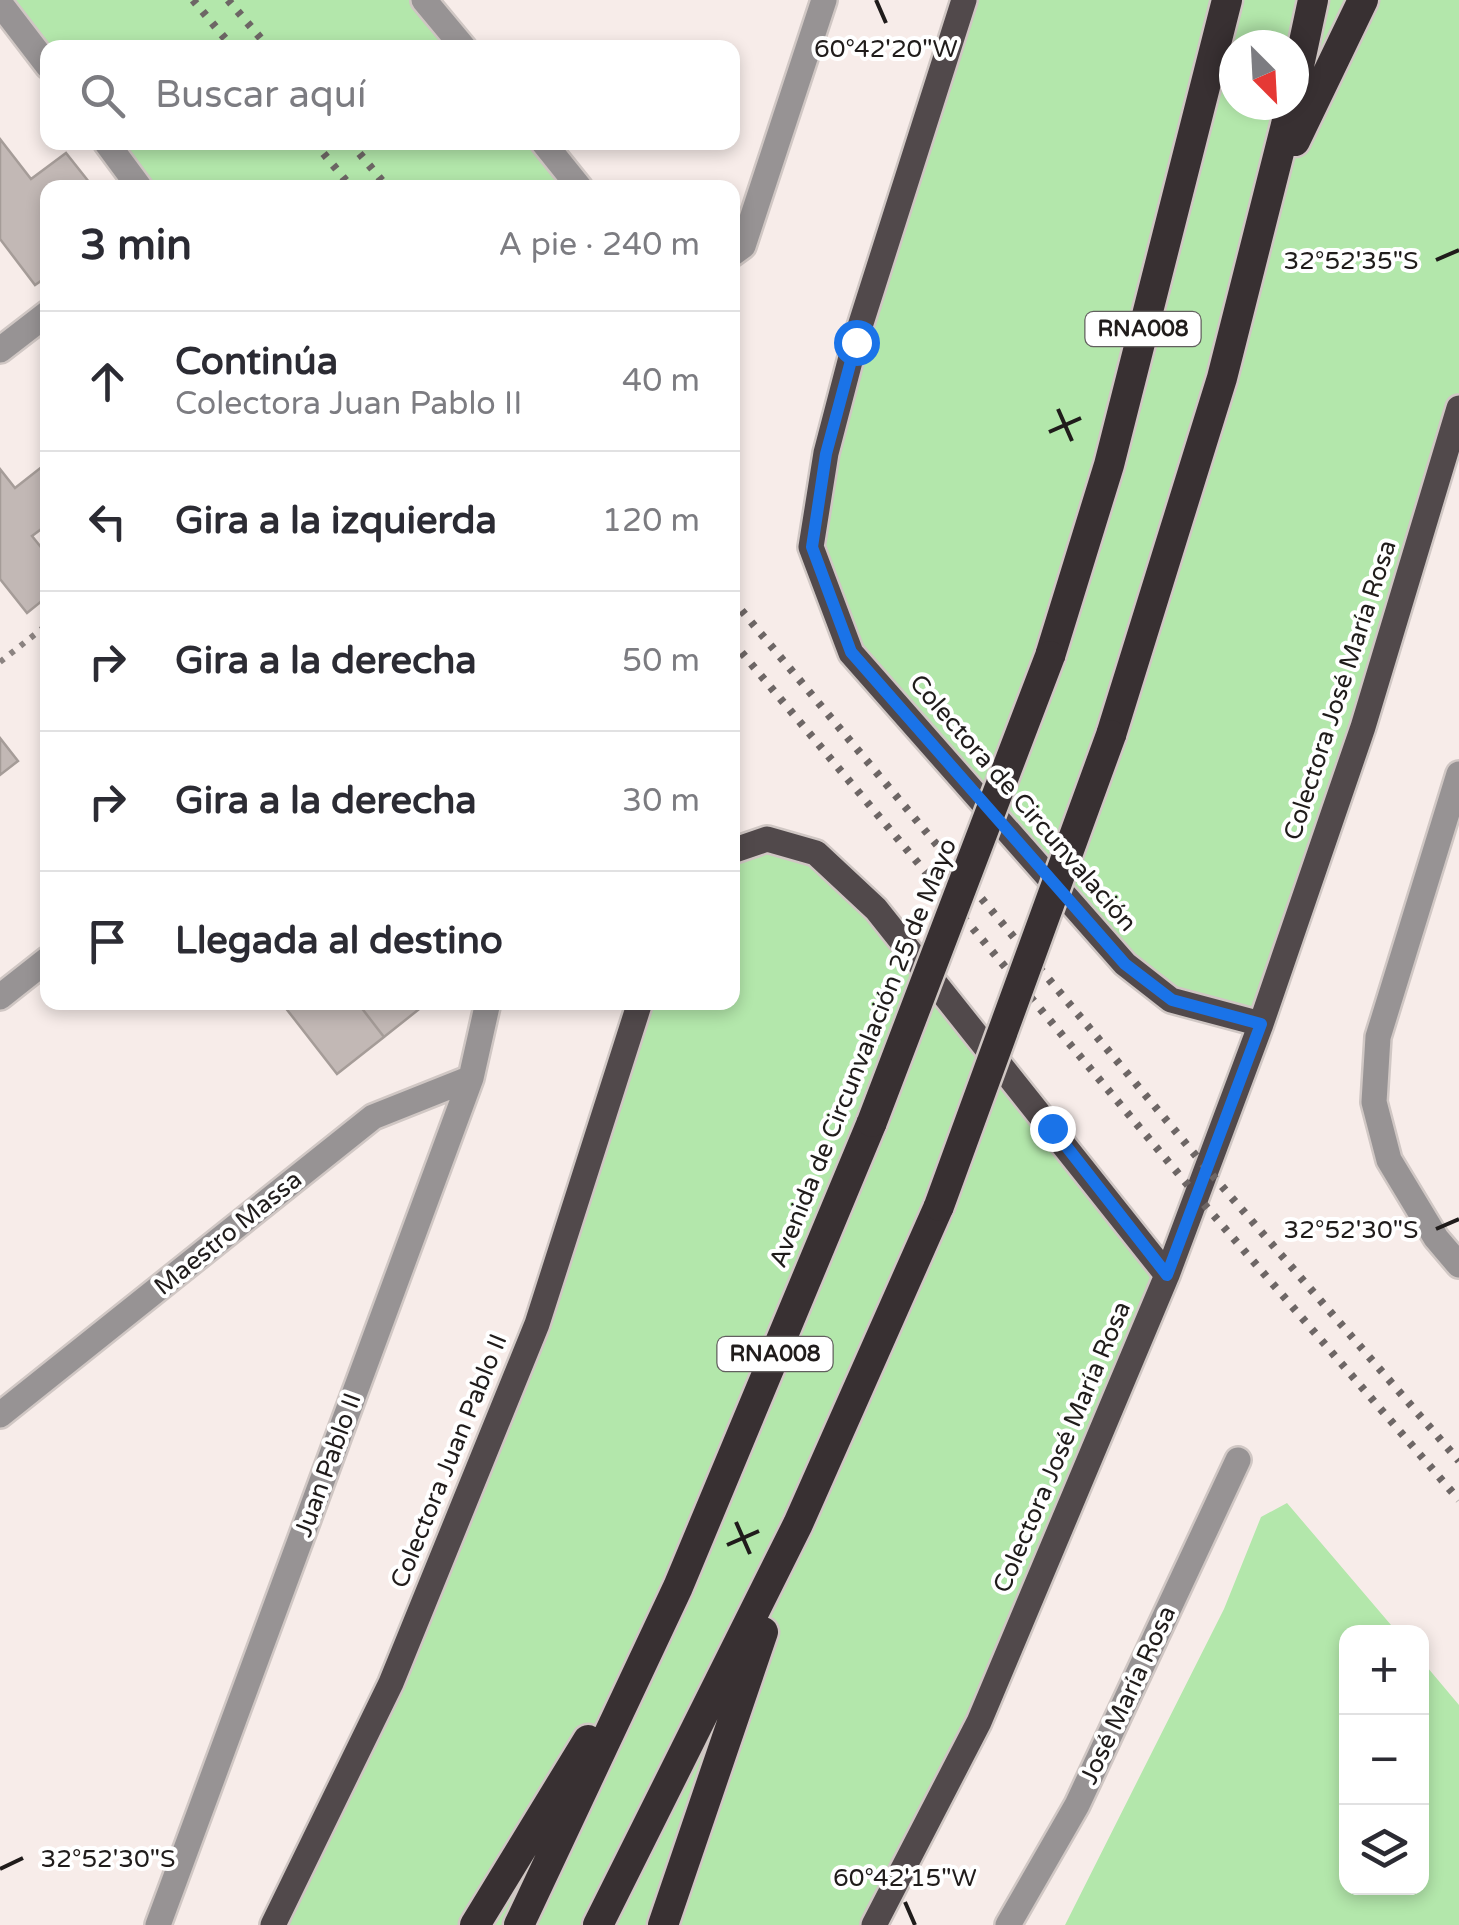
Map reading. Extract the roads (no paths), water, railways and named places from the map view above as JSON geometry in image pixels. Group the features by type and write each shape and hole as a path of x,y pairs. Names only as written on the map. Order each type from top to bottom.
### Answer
{"highway":[{"name":"Avenida de Circunvalación 25 de Mayo","path":"519,1925 678,1587 872,1122 1050,656 1110,466 1227,0"},
{"path":"1307,30 1313,0"},
{"path":"1274,184 1363,0"},
{"name":"RNA008","path":"598,1925 798,1524 938,1206 1111,735 1222,378 1274,184 1287,120"},
{"path":"663,1925 798,1524"},
{"path":"475,1925 678,1587"}],"main road":[{"name":"Colectora de Circunvalación","path":"964,0 856,342 826,454 812,547 851,652 1125,964 1172,1000 1261,1024"},
{"name":"Colectora José María Rosa","path":"874,1925 980,1722 1167,1275 1261,1024 1363,727 1459,408"},
{"path":"740,847 766,839 816,853 876,908 1167,1275"},
{"name":"Colectora Juan Pablo II","path":"273,1925 391,1683 537,1324 637,1010"}],"street":[{"path":"424,0 457,40"},
{"path":"740,248 824,0"},
{"path":"4,5 40,55"},
{"path":"112,150 134,180"},
{"path":"549,150 574,180"},
{"path":"0,350 40,319"},
{"path":"1459,774 1378,1037 1374,1102 1389,1160 1436,1238 1459,1265"},
{"path":"0,997 40,965"},
{"name":"Juan Pablo II","path":"158,1925 471,1078 486,1010"},
{"name":"Maestro Massa","path":"0,1415 373,1117 471,1078"},
{"name":"José María Rosa","path":"1008,1925 1077,1805 1238,1460"}],"railway":[{"path":"193,0 226,40"},
{"path":"228,0 262,40"},
{"path":"321,150 345,180"},
{"path":"357,150 381,180"},
{"path":"740,609 1207,1169 1459,1461"},
{"path":"740,651 1197,1196 1459,1500"}]}
